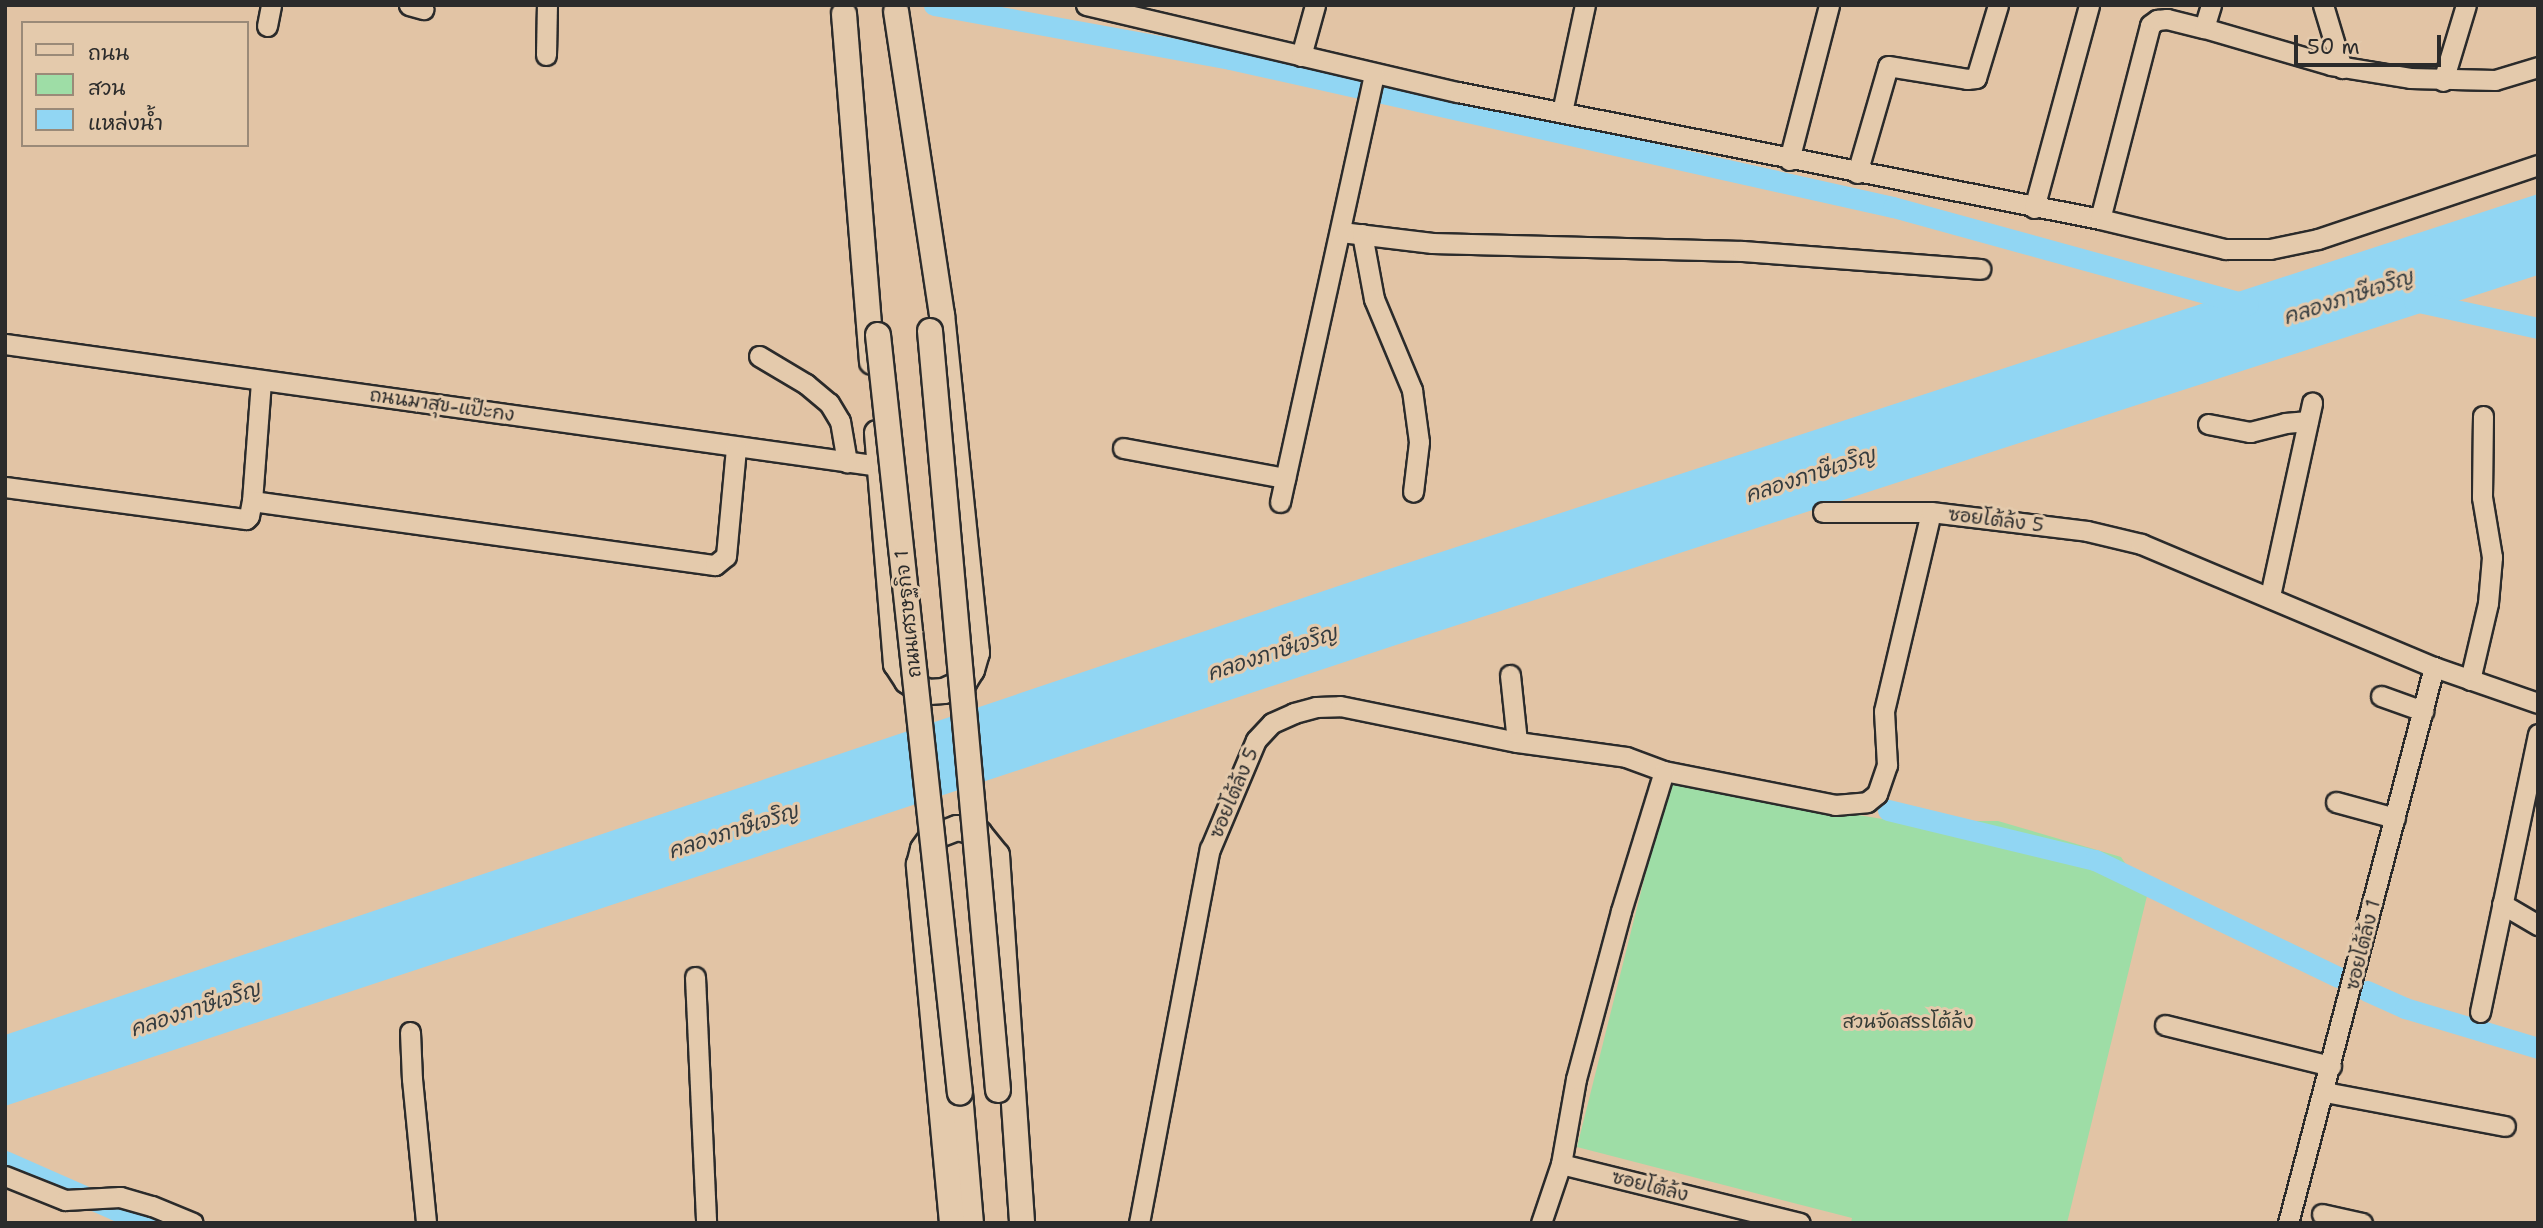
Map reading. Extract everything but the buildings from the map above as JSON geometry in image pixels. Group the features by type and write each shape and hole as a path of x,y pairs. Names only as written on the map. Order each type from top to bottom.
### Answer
{"main road":[{"path":"896,8 930,331 1008,1223"},
{"path":"844,10 896,664 907,681 929,692 953,689 972,670 977,653 942,315 896,8"},
{"name":"ถนนเศรษฐกิจ 1","path":"844,10 960,1093 971,1223"},
{"path":"952,1223 919,865 923,849 931,838 957,828 979,833 988,840 997,855 1022,1223"}],"street":[{"path":"267,26 271,5"},
{"path":"546,55 547,5"},
{"path":"1086,5 1374,74 1789,160 2100,219 2225,249 2270,249 2318,239 2538,164"},
{"path":"1301,56 1315,5"},
{"path":"1562,111 1584,5"},
{"path":"1789,160 1829,5"},
{"path":"1857,173 1888,66 1976,78 1998,5"},
{"path":"2034,208 2089,5"},
{"path":"2204,29 2211,5"},
{"path":"2323,5 2342,68"},
{"path":"2443,81 2466,5"},
{"path":"2100,219 2150,24 2167,19 2342,68 2443,81 2495,80 2538,67"},
{"path":"1280,502 1374,74"},
{"path":"1341,232 1432,243 1742,251 1980,269"},
{"path":"1362,234 1374,299 1412,390 1419,442 1413,492"},
{"name":"ถนนมาสุข-แป๊ะกง","path":"5,344 880,466"},
{"path":"759,356 806,384 830,403 840,421 847,462"},
{"path":"5,487 244,519 249,516 252,501 261,380"},
{"path":"2208,424 2250,432 2285,423 2310,412 2270,596"},
{"path":"2470,680 2488,603 2492,557 2482,497 2483,416"},
{"path":"252,501 715,565 726,556 736,447"},
{"path":"1123,447 1285,478"},
{"path":"1823,512 1931,512"},
{"name":"ซอยโต้ล้ง 5","path":"1139,1223 1210,849 1256,740 1272,723 1294,713 1316,707 1340,706 1517,741 1626,758 1664,771 1835,805 1867,802 1877,794 1886,765 1884,711 1931,512 2034,524 2141,544 2434,667 2538,703"},
{"name":"ซอยโต้ล้ง 1","path":"2288,1223 2332,1066 2434,667"},
{"path":"1510,675 1517,741"},
{"path":"2381,696 2423,710"},
{"path":"2480,1012 2538,734"},
{"path":"1541,1223 1561,1164 1576,1079 1629,884 1664,771"},
{"path":"2336,802 2395,818"},
{"path":"2502,904 2538,925"},
{"path":"695,977 706,1223"},
{"path":"2165,1025 2332,1066"},
{"path":"410,1032 426,1223"},
{"path":"2325,1092 2505,1126"},
{"name":"ซอยโต้ล้ง","path":"1561,1164 1800,1223"},
{"path":"5,1176 52,1196 83,1200 105,1196 152,1206 193,1223"},
{"path":"2322,1214 2362,1223"}],"green space":[{"name":"สวนจัดสรรโต้ล้ง","path":"1668,784 1895,821 1998,821 2121,857 2147,896 2067,1223 1851,1223 1852,1218 1577,1147"}],"water":[{"name":"คลองภาษีเจริญ","path":"2538,194 2538,275 1402,643 5,1106 5,1035 1383,571"}],"waterway":[{"path":"934,5 1230,59 1893,207 2248,305"},
{"path":"2414,301 2538,328"},
{"path":"1888,810 2095,860 2338,977"},
{"path":"2367,991 2405,1008 2538,1048"},
{"path":"5,1161 116,1210 158,1223"}]}
